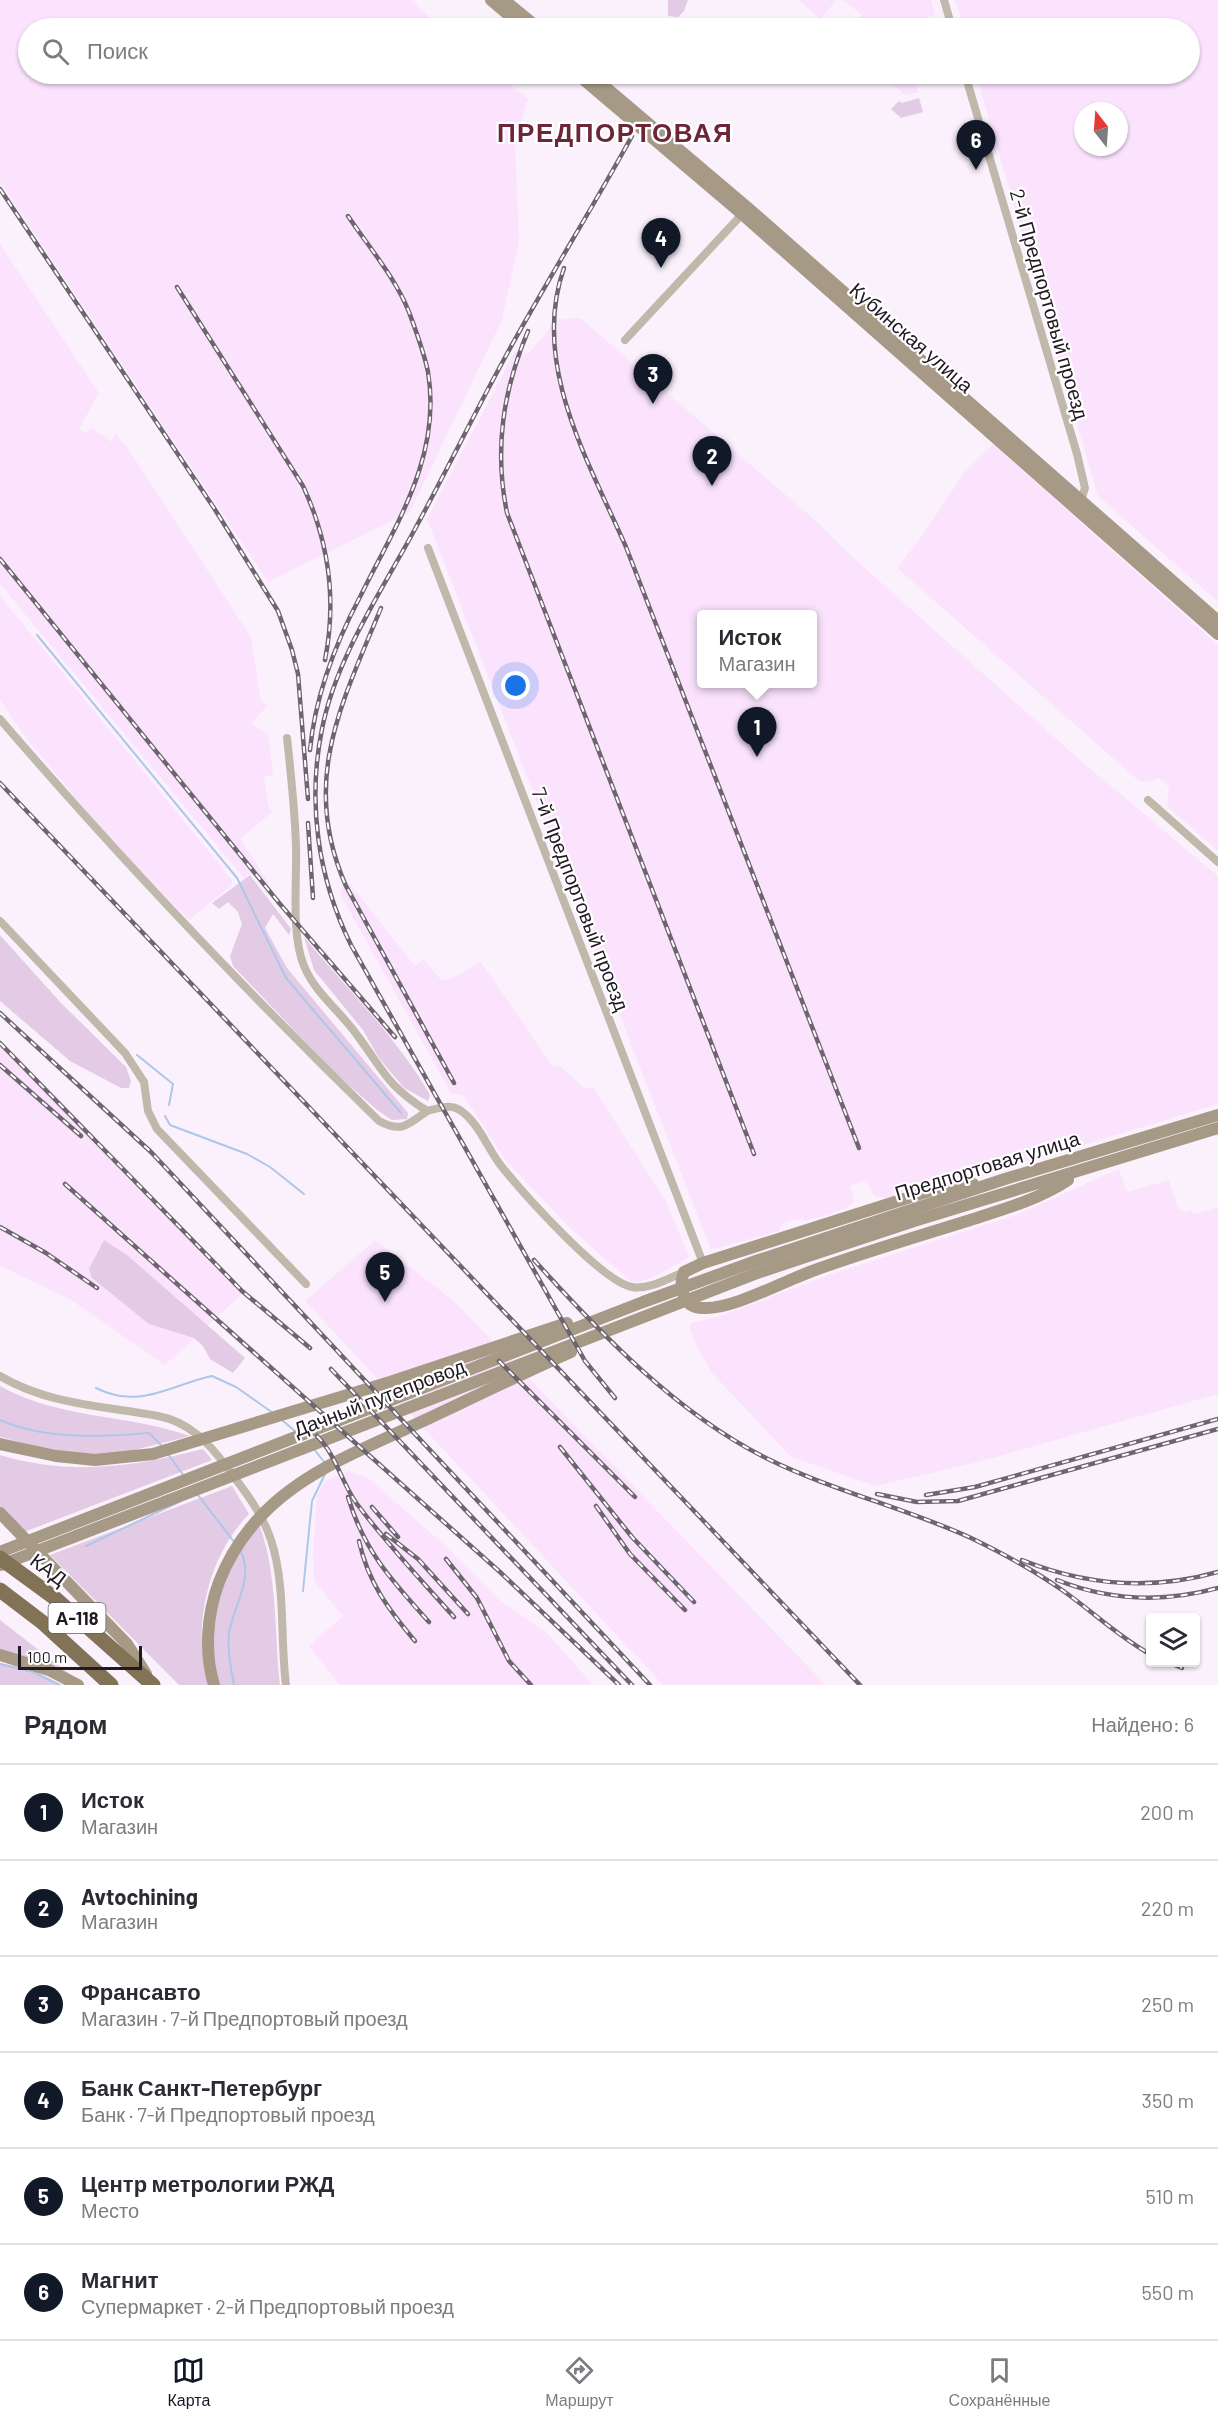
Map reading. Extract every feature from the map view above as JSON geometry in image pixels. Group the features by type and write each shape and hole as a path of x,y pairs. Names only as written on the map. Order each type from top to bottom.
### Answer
{"highway":[{"name":"КАД","path":"0,1558 56,1599 152,1684"},
{"name":"А-118","path":"0,1590 42,1622 111,1685"}],"main road":[{"path":"491,0 512,18"},
{"path":"504,0 526,18"},
{"name":"Кубинская улица","path":"589,84 745,211"},
{"name":"Кубинская улица","path":"601,84 1078,504 1218,621"},
{"name":"Кубинская улица","path":"1078,504 1218,634"},
{"name":"Предпортовая улица","path":"772,1262 995,1182 1218,1115"},
{"name":"Предпортовая улица","path":"772,1262 1218,1128"},
{"path":"995,1182 942,1187 703,1263 684,1272 680,1283 689,1305 704,1309 717,1307 829,1265 1017,1204 1059,1186 1082,1170"},
{"name":"Дачный путепровод","path":"0,1552 644,1302 772,1262"},
{"name":"Дачный путепровод","path":"0,1565 636,1318 772,1262"},
{"path":"0,1444 56,1456 120,1459 187,1446 597,1313 644,1302"},
{"path":"213,1685 208,1644 214,1594 244,1534 262,1512 311,1475 344,1457 618,1332 636,1318"},
{"path":"0,1513 127,1644 152,1684"},
{"path":"0,1655 50,1670 78,1685"}],"street":[{"path":"944,0 949,18"},
{"name":"2-й Предпортовый проезд","path":"968,84 1077,454 1085,488 1078,504"},
{"path":"625,340 745,211"},
{"name":"7-й Предпортовый проезд","path":"428,548 703,1263"},
{"path":"0,719 134,870 281,1025 379,1121 392,1128 402,1128 427,1111 441,1107 456,1108 469,1118 501,1167 598,1267 632,1288 647,1287 684,1272"},
{"path":"287,738 296,844 298,944 303,964 312,981 357,1034 381,1073 401,1095 427,1111"},
{"path":"1148,800 1218,862"},
{"path":"0,921 132,1062 144,1082 148,1111 157,1129 306,1284"},
{"path":"0,1376 31,1391 64,1401 175,1421 193,1430 210,1446 255,1507 271,1540 278,1575 286,1685"}],"shaded area":[{"path":"0,0 411,0 430,18 18,18 18,84 510,84 528,99 515,142 519,241 502,320 410,512 268,582 0,182"},
{"path":"668,0 688,0 684,11 678,17 668,16"},
{"path":"798,0 836,0 820,18"},
{"path":"843,0 931,0 935,15 925,18 859,18 862,15"},
{"path":"955,0 1218,0 1218,602 1098,496 979,84 1200,84 1200,18 961,18"},
{"path":"892,84 916,84 918,92 905,95"},
{"path":"919,98 923,112 901,118 891,109 899,101 902,103"},
{"path":"0,244 99,393 79,429 86,433 91,427 111,442 115,433 127,447 251,637 261,701 267,706 251,724 268,734 273,775 264,777 268,805 272,812 240,839 269,883 263,887 250,873 244,878 0,584"},
{"path":"580,318 816,521 847,552 1081,761 1218,876 1218,1104 982,1176 945,1179 887,1198 874,1196 867,1180 850,1186 854,1201 848,1208 807,1221 798,1219 782,1223 779,1231 711,1250 427,519 515,351 524,355 530,352 549,329 552,320"},
{"path":"993,444 1218,645 1218,851 1167,806 1169,788 1164,782 1158,778 1150,782 1139,781 897,568 922,536 964,473"},
{"path":"0,596 232,880 232,885 189,920 108,837 23,734 0,700"},
{"path":"250,875 291,929 289,935 273,914 265,928 287,968 408,1113 407,1119 392,1120 377,1110 334,1072 233,966 230,956 242,924 238,912 228,902 219,909 212,903"},
{"path":"350,884 415,966 424,959 441,980 449,980 481,962 553,1067 559,1065 585,1089 593,1087 667,1203 689,1257 658,1275 639,1282 630,1281 568,1226 506,1161 464,1096 451,1093 340,894 342,888"},
{"path":"0,935 61,1003 126,1067 131,1081 129,1088 121,1088 70,1061 0,1001"},
{"path":"304,937 402,1053 430,1095 428,1101 404,1088 379,1058 363,1030 314,970"},
{"path":"0,1045 244,1292 165,1365 71,1300 0,1266"},
{"path":"1119,1169 1127,1192 1169,1180 1178,1208 1184,1212 1192,1210 1193,1214 1218,1207 1218,1394 978,1462 876,1486 791,1457 712,1373 696,1345 689,1325 695,1322 723,1315 828,1275 1016,1215"},
{"path":"104,1240 127,1255 245,1358 233,1373 210,1359 203,1346 194,1338 149,1324 92,1278 89,1269"},
{"path":"375,1240 454,1301 826,1685 663,1685 305,1301"},
{"path":"0,1386 45,1405 166,1429 190,1436 119,1454 96,1456 58,1452 0,1437"},
{"path":"203,1449 212,1460 24,1532 0,1507 0,1455 26,1462 51,1465 102,1467 152,1460"},
{"path":"349,1471 368,1478 441,1542 497,1598 548,1634 593,1685 340,1685 309,1646 343,1616 314,1581 313,1554 317,1495 326,1480"},
{"path":"232,1486 249,1514 223,1551 213,1572 207,1594 202,1640 203,1663 208,1685 179,1685 50,1555"},
{"path":"259,1524 272,1583 280,1685 218,1685 212,1645 215,1608 233,1564"},
{"path":"0,1620 76,1679 20,1655 0,1651"},
{"path":"0,1663 31,1669 63,1685 0,1685"}],"waterway":[{"path":"37,635 237,878 286,978 401,1113"},
{"path":"137,1055 173,1084 169,1105"},
{"path":"165,1116 170,1125 247,1154 270,1167 304,1194"},
{"path":"96,1388 127,1397 141,1396 155,1394 212,1376 236,1387 273,1413"},
{"path":"0,1420 54,1434 93,1436 149,1433 163,1447"},
{"path":"282,1420 296,1432"},
{"path":"313,1448 325,1463"},
{"path":"168,1454 184,1476"},
{"path":"303,1591 312,1501 325,1474"},
{"path":"198,1495 235,1543"},
{"path":"86,1546 181,1501"},
{"path":"234,1685 229,1633 244,1581 244,1560 240,1550"},
{"path":"0,1664 33,1672 59,1685"}],"railway":[{"path":"615,1398 585,1361 351,945 330,893 323,867 318,840 316,785 322,729 329,703 361,626 427,507 508,352 632,136"},
{"path":"0,189 214,508 278,611 298,674 308,799"},
{"path":"310,750 322,690 335,651 413,488 422,461 431,403 428,372 409,312 389,274 348,216"},
{"path":"564,268 555,304 554,340 559,376 568,412 581,447 626,547 859,1148"},
{"path":"177,287 303,486 312,507 325,550 330,593 329,637 325,660"},
{"path":"528,331 512,376 503,420 501,466 507,513 754,1154"},
{"path":"0,559 280,904 395,1037"},
{"path":"381,608 352,678 331,744 326,778 326,812 333,848 346,886 454,1083"},
{"path":"0,783 860,1685"},
{"path":"308,823 313,898"},
{"path":"0,1013 151,1152 650,1685"},
{"path":"0,1043 242,1291 310,1348"},
{"path":"0,1065 81,1136"},
{"path":"65,1184 500,1572 619,1685"},
{"path":"0,1227 46,1253 97,1288"},
{"path":"534,1260 613,1344 672,1396 735,1441 793,1470 971,1538 1052,1583 1127,1640 1146,1652"},
{"path":"499,1361 635,1497"},
{"path":"331,1369 632,1685"},
{"path":"926,1495 975,1487 1218,1419"},
{"path":"877,1494 917,1502 958,1501 1218,1429"},
{"path":"317,1436 329,1452 357,1504 392,1548 454,1617"},
{"path":"560,1447 632,1537 694,1602"},
{"path":"348,1497 362,1534 371,1549 391,1579 429,1622"},
{"path":"596,1506 630,1554 685,1610"},
{"path":"372,1507 398,1537"},
{"path":"386,1534 418,1559 468,1614"},
{"path":"359,1541 368,1569 380,1594 415,1641"},
{"path":"446,1559 477,1598 509,1661 531,1685"},
{"path":"1022,1560 1071,1576 1119,1583 1168,1582 1218,1572"},
{"path":"1057,1580 1097,1592 1137,1598 1177,1596 1218,1588"}],"place":[{"name":"Магнит","path":"976,170"},
{"name":"Банк Санкт-Петербург","path":"661,268"},
{"name":"Франсавто","path":"653,404"},
{"name":"Avtochining","path":"712,486"},
{"name":"Исток","path":"757,757"},
{"name":"Центр метрологии РЖД","path":"385,1302"}],"district":[{"name":"ПРЕДПОРТОВАЯ","path":"615,131"}]}
